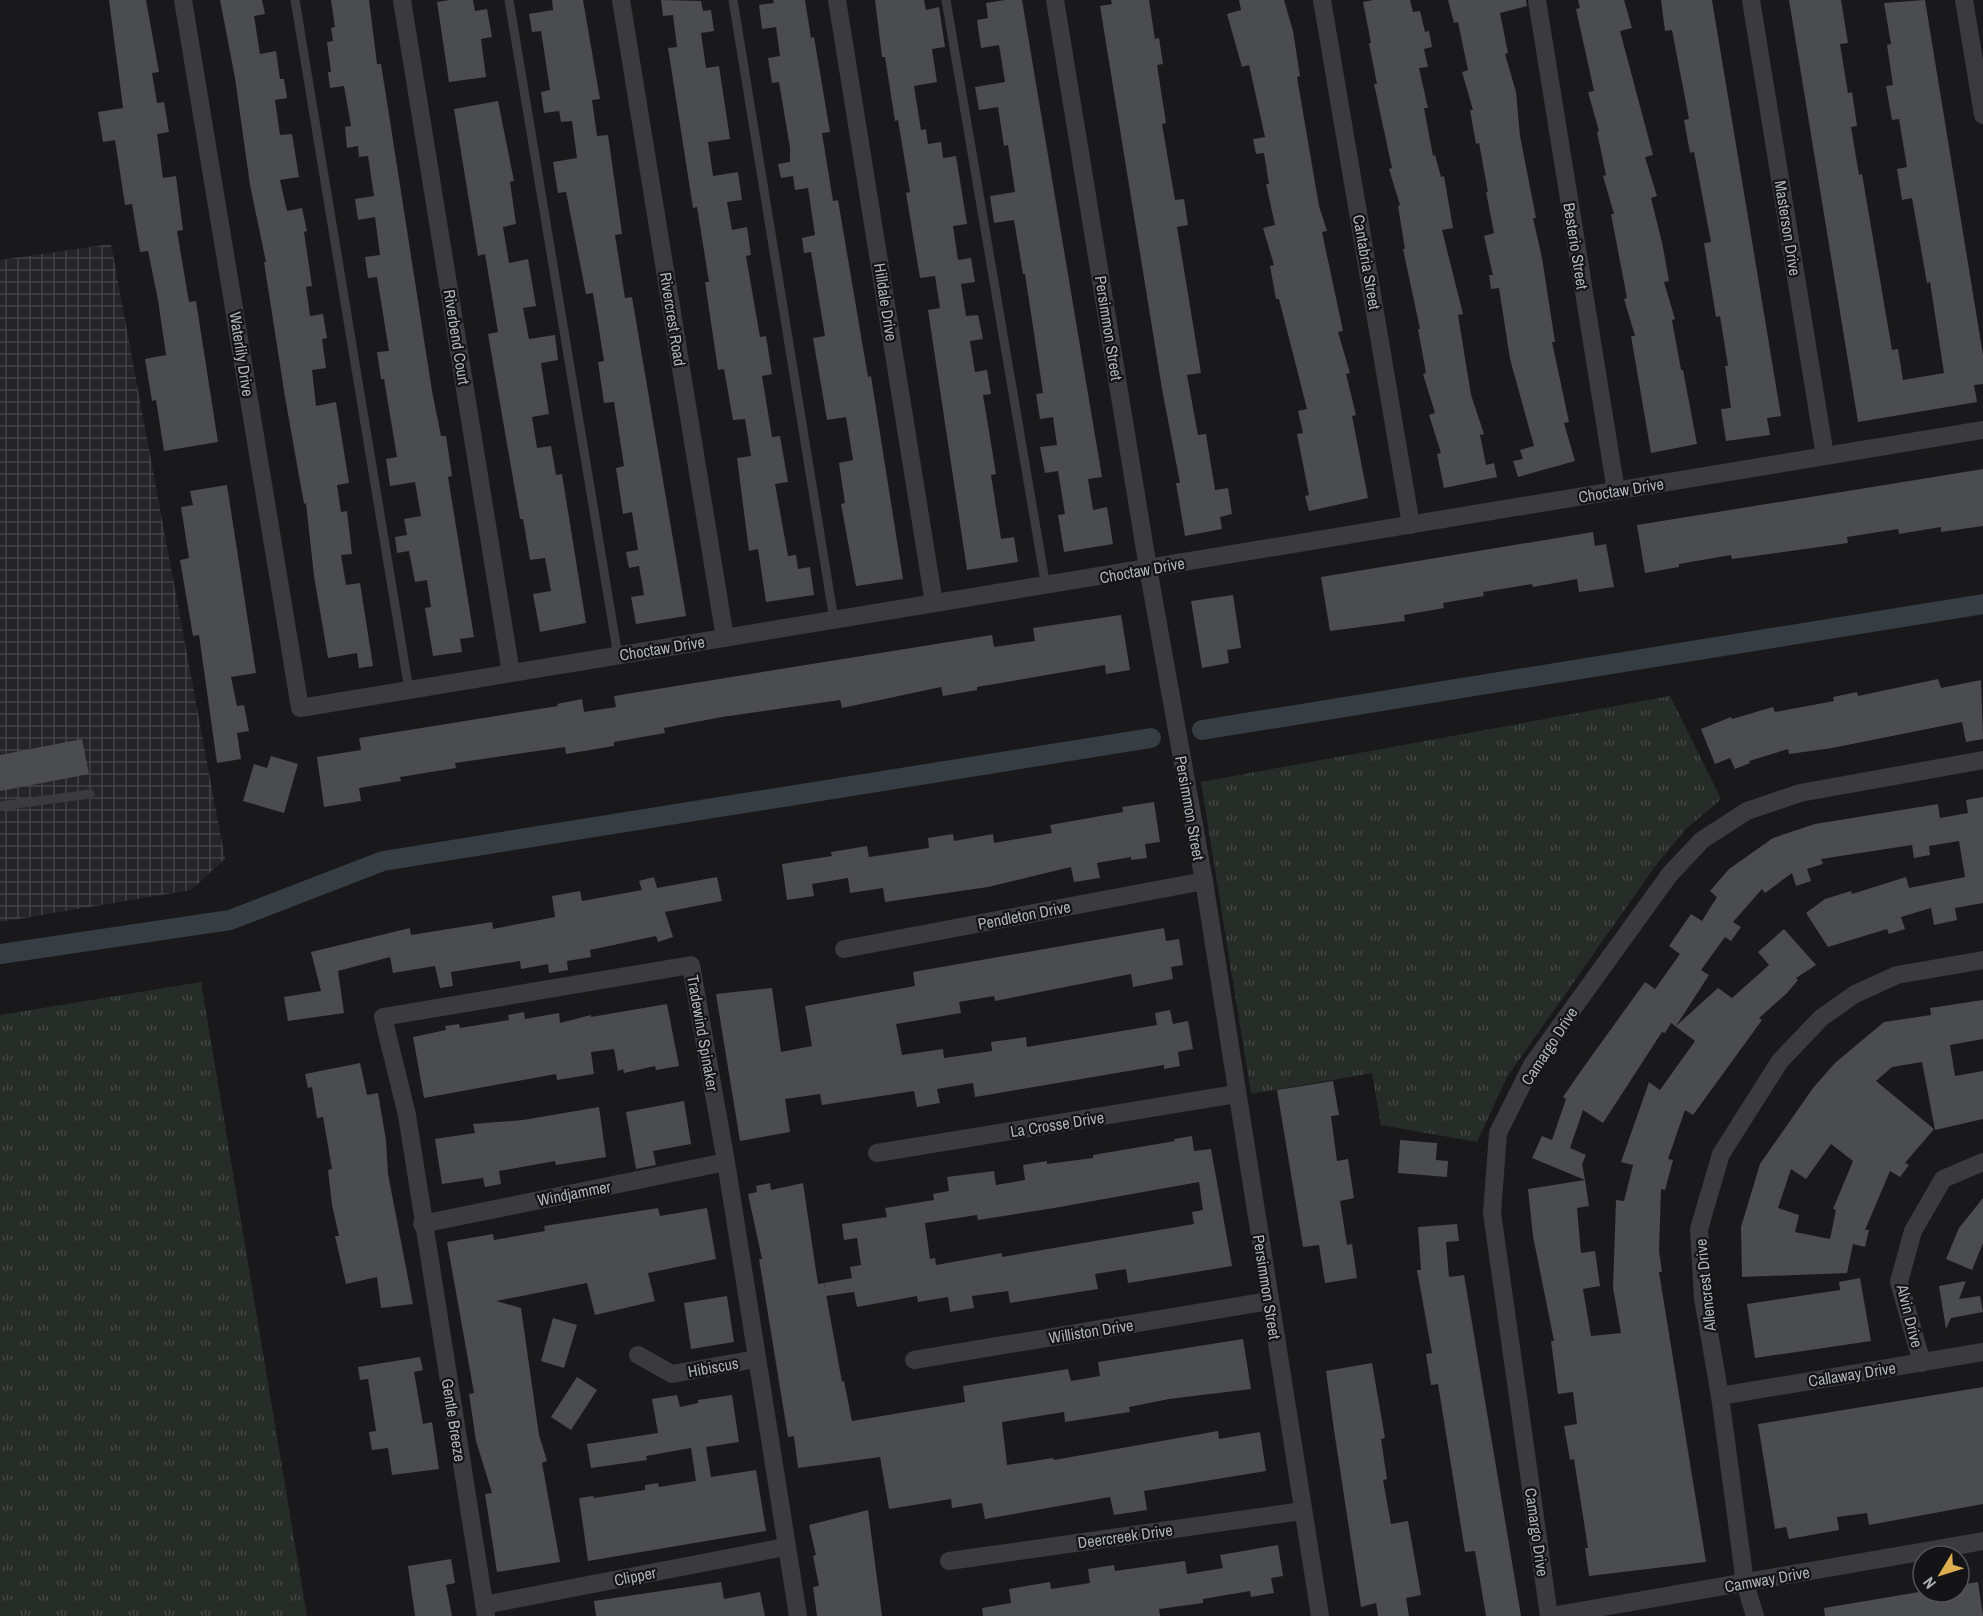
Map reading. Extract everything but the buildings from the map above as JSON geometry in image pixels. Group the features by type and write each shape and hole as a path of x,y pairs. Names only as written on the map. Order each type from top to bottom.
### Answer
{"street":[{"name":"Waterlily Drive","path":"183,0 300,708"},
{"name":"Riverbend Court","path":"402,0 511,673"},
{"name":"Rivercrest Road","path":"621,0 725,638"},
{"name":"Hilldale Drive","path":"837,0 934,603"},
{"name":"Persimmon Street","path":"1055,0 1148,568 1204,881 1320,1616"},
{"name":"Cantabria Street","path":"1322,0 1411,525"},
{"name":"Besterio Street","path":"1537,0 1616,491"},
{"name":"Masterson Drive","path":"1751,0 1825,456"},
{"path":"1964,0 1983,115"},
{"name":"Choctaw Drive","path":"300,708 934,603 1046,587 1148,568 1983,430"},
{"name":"Camargo Drive","path":"1550,1616 1492,1213 1498,1133 1532,1065 1670,874 1702,840 1747,811 1800,793 1983,760"},
{"name":"Pendleton Drive","path":"844,949 1204,881"},
{"name":"Allencrest Drive","path":"1755,1616 1745,1583 1720,1396 1703,1298 1699,1229 1721,1154 1780,1061 1821,1018 1855,994 1897,975 1983,960"},
{"name":"Tradewind Spinaker","path":"422,1224 407,1115 383,1017 691,965 726,1162 785,1547 798,1616"},
{"name":"La Crosse Drive","path":"877,1153 1236,1095"},
{"name":"Windjammer","path":"422,1224 726,1162"},
{"name":"Alvin Drive","path":"1922,1363 1899,1282 1913,1231 1943,1179 1983,1162"},
{"name":"Gentle Breeze","path":"422,1224 485,1610"},
{"name":"Williston Drive","path":"914,1360 1269,1301"},
{"name":"Callaway Drive","path":"1720,1396 1983,1352"},
{"name":"Hibiscus","path":"638,1355 672,1374 756,1359"},
{"name":"Deercreek Drive","path":"948,1561 1302,1511"},
{"name":"Camway Drive","path":"1550,1616 1983,1541"},
{"name":"Clipper","path":"485,1610 785,1547"}],"lane":[{"path":"295,0 409,690"},
{"path":"509,0 618,656"},
{"path":"733,0 834,620"},
{"path":"946,0 1046,587"},
{"path":"0,806 90,794"}],"shaded area":[{"path":"111,244 225,859 191,890 0,922 0,260"}],"green space":[{"path":"1670,696 1721,799 1685,830 1656,865 1507,1077 1477,1142 1381,1125 1372,1073 1251,1094 1201,782"},
{"path":"201,982 307,1616 0,1616 0,1015"}],"waterway":[{"path":"1202,730 1983,604"},
{"path":"0,954 230,920 383,861 1151,738"}]}
